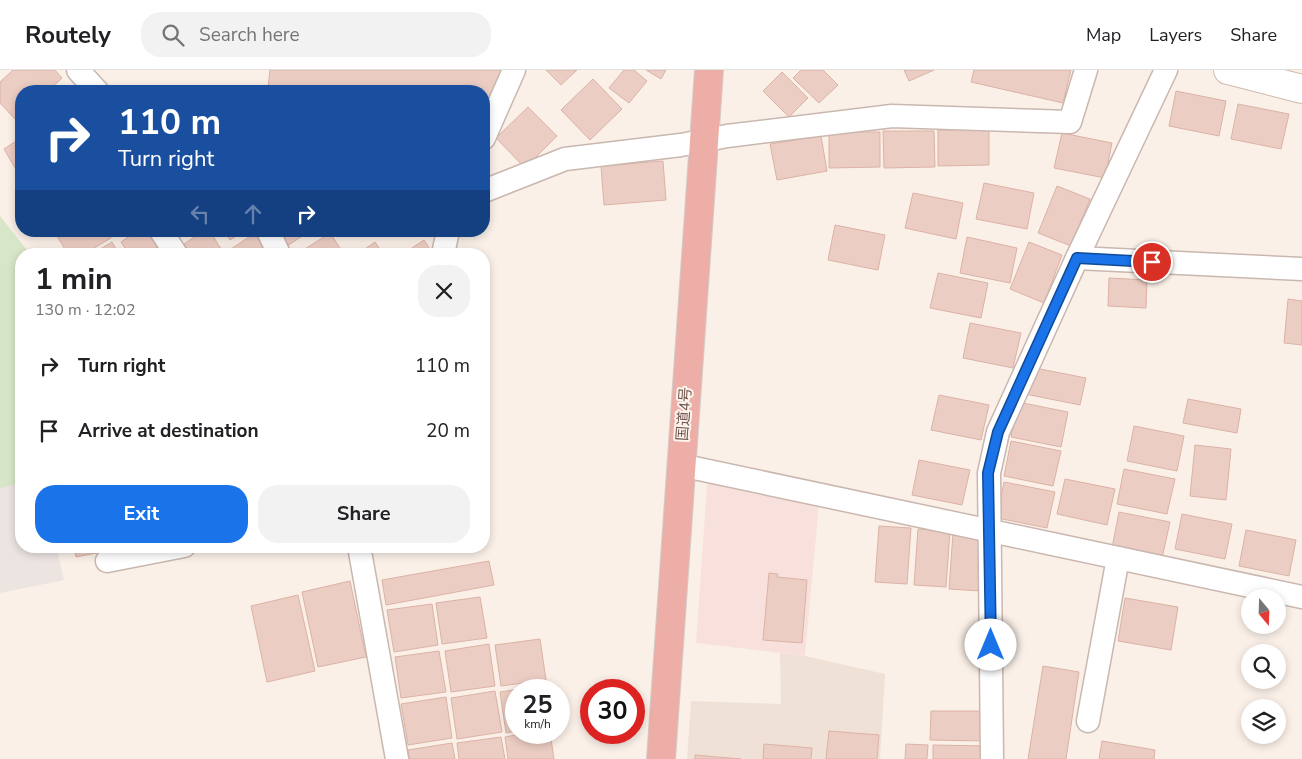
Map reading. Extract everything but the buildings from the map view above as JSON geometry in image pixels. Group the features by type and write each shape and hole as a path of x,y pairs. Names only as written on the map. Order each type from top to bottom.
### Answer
{"highway":[{"name":"国道4号","path":"661,759 709,70"}],"street":[{"path":"78,70 92,85"},
{"path":"490,124 514,70"},
{"path":"490,189 565,159 704,141 727,136 892,116 1070,122 1086,70"},
{"path":"992,759 988,473 998,432 1077,258 1166,70"},
{"path":"1228,70 1302,89"},
{"path":"165,237 172,248"},
{"path":"1077,258 1302,269"},
{"path":"680,465 1302,597"},
{"path":"107,561 148,553"},
{"path":"360,553 397,759"},
{"path":"1088,721 1118,558"}],"shaded area":[{"path":"15,474 15,553 58,553 64,580 0,593 0,479"},
{"path":"712,480 819,504 805,656 696,643 707,485"},
{"path":"780,653 805,656 885,674 880,759 687,759 691,701 781,704"}],"green space":[{"path":"0,216 25,248 15,248 15,484 0,488"}],"route":[{"path":"991,645 988,473 998,432 1077,258 1152,262"}]}
